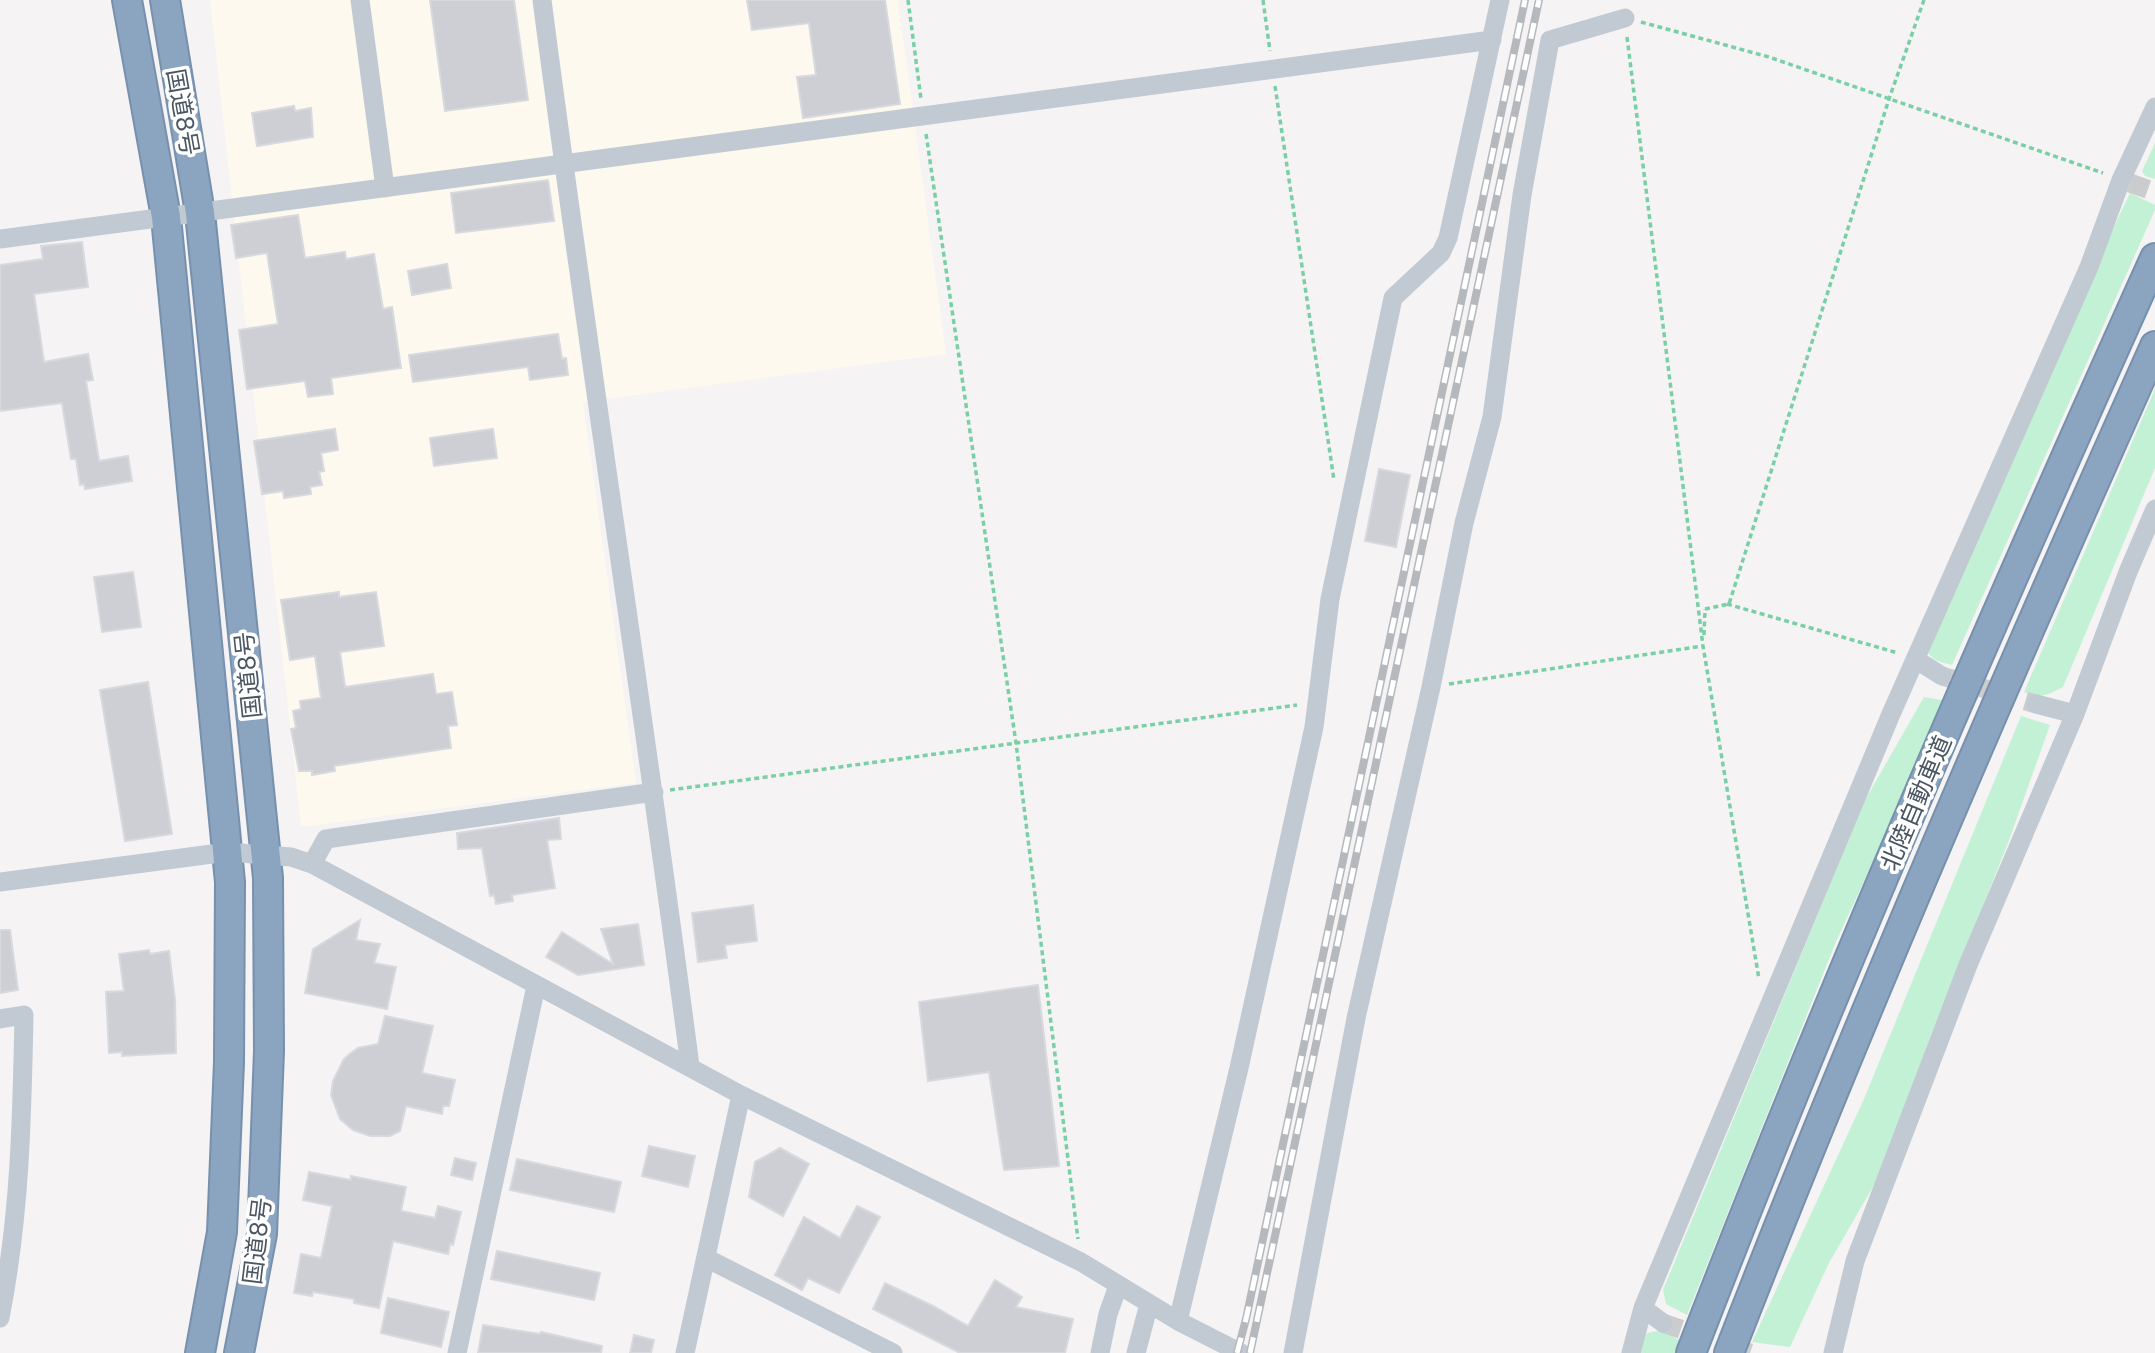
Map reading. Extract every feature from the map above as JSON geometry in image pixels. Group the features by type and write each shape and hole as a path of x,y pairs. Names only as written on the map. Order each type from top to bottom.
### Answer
{"highway":[{"name":"国道8号","path":"127,0 166,217 230,882 229,1062 222,1232 200,1353"},
{"name":"国道8号","path":"165,0 200,213 268,878 269,1051 261,1234 239,1353"},
{"name":"北陸自動車道","path":"1691,1353 1822,1024 2027,543 2155,258"},
{"name":"北陸自動車道","path":"1729,1353 1855,1037 2058,561 2155,346"}],"street":[{"path":"360,0 384,188"},
{"path":"542,0 690,1066"},
{"path":"1178,1321 1242,1055 1319,702 1330,599 1392,298 1441,253 1448,238 1500,0"},
{"path":"1293,1353 1356,1018 1431,687 1464,523 1492,417 1522,195 1550,40 1625,18"},
{"path":"0,239 1492,40"},
{"path":"1631,1353 1643,1308 1915,659 2089,267 2155,107"},
{"path":"1833,1353 1856,1261 1968,965 2075,714 2128,572 2155,509"},
{"path":"1915,659 1942,676"},
{"path":"2036,704 2075,714"},
{"path":"312,864 326,839 654,792"},
{"path":"0,882 227,852 291,858 312,864 741,1095 1081,1262 1178,1321 1241,1353"},
{"path":"457,1353 536,986"},
{"path":"0,1019 24,1015 19,1189 11,1259 0,1318"},
{"path":"685,1353 741,1095"},
{"path":"706,1258 893,1353"},
{"path":"1100,1353 1108,1314 1118,1286"},
{"path":"1136,1353 1149,1304"},
{"path":"1643,1308 1663,1323"}],"path":[{"path":"908,0 1016,743 1081,1262"},
{"path":"1263,0 1335,482"},
{"path":"1729,604 1889,99 1924,0"},
{"path":"1759,979 1703,646 1625,18 1769,57 2126,181"},
{"path":"1703,646 1705,609 1729,604 1915,659"},
{"path":"1431,687 1703,646"},
{"path":"654,792 1319,702"}],"shaded area":[{"path":"210,0 898,0 946,354 583,402 636,783 301,827"}],"green space":[{"path":"2155,143 2155,179 2145,176 2142,171"},
{"path":"2130,193 2155,205 2155,210 1952,665 1938,661 1924,646"},
{"path":"2155,389 2155,468 2063,687 2044,695 2024,692"},
{"path":"1924,697 1947,701 1835,944 1687,1315 1666,1304 1663,1290 1864,802"},
{"path":"2021,716 2050,725 2008,843 1931,1035 1882,1171 1829,1263 1790,1347 1752,1342 1864,1099"},
{"path":"1661,1330 1684,1343 1680,1353 1639,1353 1644,1334"}],"building":[{"path":"430,0 514,0 528,100 445,111"},
{"path":"747,0 885,0 900,104 803,118 797,77 816,75 809,23 752,30"},
{"path":"294,106 295,111 311,108 313,137 257,146 252,113"},
{"path":"548,180 554,221 456,233 451,193"},
{"path":"298,215 305,258 345,252 346,259 374,254 383,309 392,307 401,368 331,378 333,394 308,397 305,381 247,389 239,330 278,324 267,253 236,258 231,225"},
{"path":"82,242 88,287 34,294 44,362 88,354 93,380 86,381 99,461 128,456 132,481 85,489 84,484 80,485 76,459 71,459 62,403 0,411 0,265 43,259 41,246"},
{"path":"447,264 451,288 412,295 408,271"},
{"path":"558,334 568,375 530,380 528,367 413,382 409,355"},
{"path":"335,429 338,450 321,453 324,471 319,472 322,485 310,487 311,494 284,498 283,491 262,494 254,441"},
{"path":"493,429 497,458 434,466 430,438"},
{"path":"1379,469 1410,475 1396,547 1365,541"},
{"path":"133,572 141,627 102,632 94,577"},
{"path":"339,592 339,597 376,592 384,646 340,652 345,687 433,674 436,694 452,692 457,725 448,726 451,748 334,766 335,771 312,775 312,771 299,771 291,729 296,728 293,711 301,709 300,701 321,698 315,656 290,660 281,600"},
{"path":"148,682 172,834 125,841 100,690"},
{"path":"559,818 561,839 547,840 555,888 512,895 513,901 496,904 494,895 490,896 482,848 458,849 457,833"},
{"path":"753,905 757,941 725,945 727,958 698,962 692,913"},
{"path":"360,920 356,940 380,944 374,963 396,967 387,1009 305,993 313,949"},
{"path":"638,924 644,965 578,975 546,957 562,932 613,964 601,929"},
{"path":"0,930 10,930 18,990 0,993"},
{"path":"149,950 150,954 169,951 175,1000 176,1053 122,1056 122,1052 109,1053 106,992 124,991 119,954"},
{"path":"1038,985 1059,1166 1004,1170 989,1072 928,1081 919,1002"},
{"path":"385,1016 433,1026 422,1073 455,1080 449,1106 443,1106 442,1114 406,1106 400,1131 390,1136 370,1136 353,1130 340,1119 331,1095 333,1081 344,1059 358,1048 378,1044"},
{"path":"649,1146 695,1156 688,1187 642,1176"},
{"path":"780,1148 809,1164 783,1216 749,1197 755,1162"},
{"path":"455,1158 476,1163 472,1180 451,1175"},
{"path":"517,1159 621,1182 614,1212 510,1190"},
{"path":"309,1172 351,1180 351,1176 406,1187 401,1211 435,1218 438,1206 461,1212 453,1245 450,1244 448,1254 393,1241 379,1308 354,1303 354,1299 313,1292 312,1296 294,1293 301,1254 321,1258 332,1206 303,1200"},
{"path":"857,1206 880,1217 839,1293 808,1278 802,1290 775,1275 804,1217 840,1238"},
{"path":"497,1251 600,1273 594,1300 491,1279"},
{"path":"995,1280 1022,1297 1016,1307 1073,1319 1065,1353 960,1353 873,1309 885,1283 968,1326"},
{"path":"388,1298 449,1312 441,1347 381,1333"},
{"path":"483,1325 540,1334 541,1332 602,1346 601,1353 478,1353"},
{"path":"634,1335 654,1340 651,1353 630,1353"}],"tunnel":[{"path":"2130,183 2155,192"},
{"path":"1942,676 2036,704"},
{"path":"1663,1323 1750,1353"}],"railway":[{"path":"1237,1353 1525,0"},
{"path":"1250,1353 1539,0"}]}
